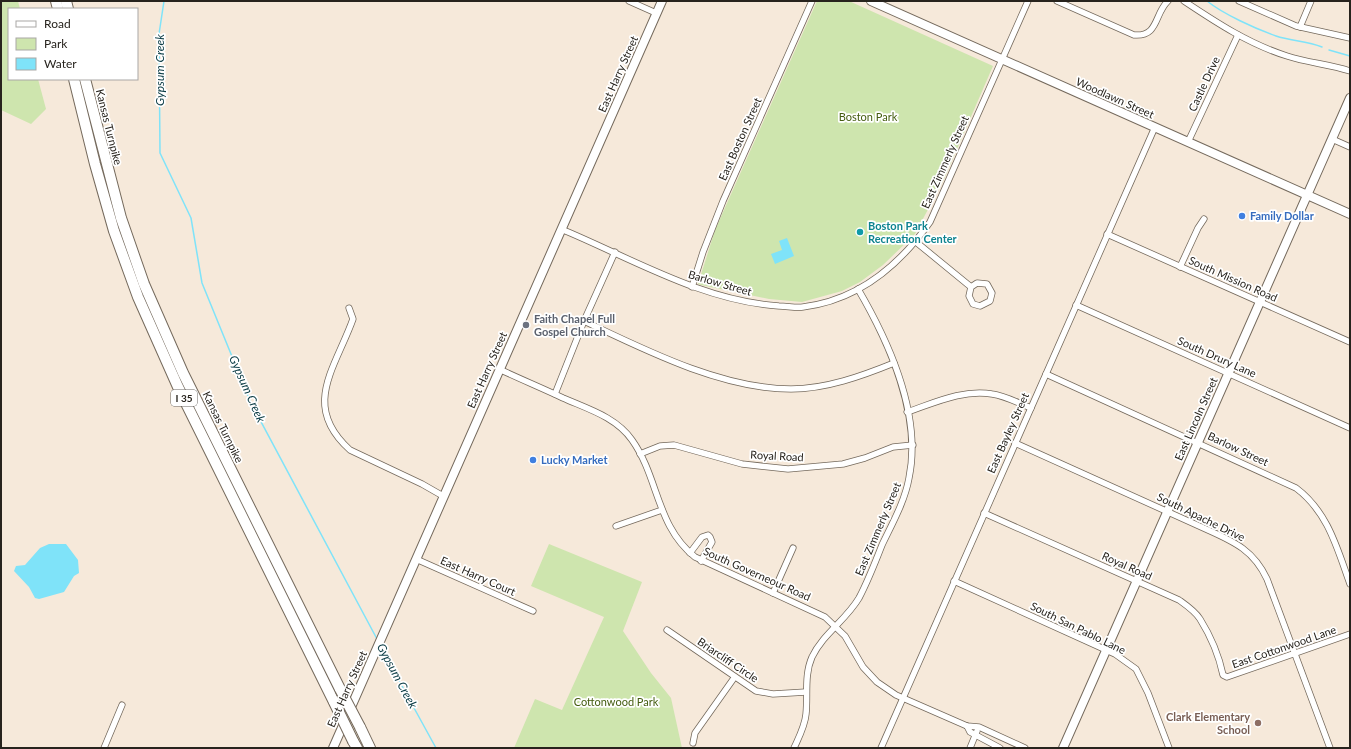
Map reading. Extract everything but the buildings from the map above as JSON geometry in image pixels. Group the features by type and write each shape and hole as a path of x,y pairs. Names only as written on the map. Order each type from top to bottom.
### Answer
{"highway":[{"name":"Kansas Turnpike","path":"74,80 95,164 114,231 149,324 355,744"},
{"name":"Kansas Turnpike","path":"84,80 121,218 147,291 186,380 370,748"}],"street":[{"path":"629,1 656,13"},
{"name":"East Harry Street","path":"333,748 662,1"},
{"name":"East Boston Street","path":"692,287 703,252 723,201 812,1"},
{"name":"Woodlawn Street","path":"871,1 1350,214"},
{"name":"East Zimmerly Street","path":"794,748 804,724 807,676 812,658 816,649 858,599 903,499 909,479 913,445 907,412 894,363 887,344 858,289 889,270 916,242 932,216 1028,1"},
{"path":"1057,1 1134,35 1141,36 1150,32 1168,1"},
{"path":"1184,1 1238,35 1287,56 1350,71"},
{"path":"1239,1 1300,27 1350,38"},
{"path":"1300,27 1311,1"},
{"name":"Castle Drive","path":"1188,142 1238,35"},
{"name":"East Lincoln Street","path":"1063,748 1350,98"},
{"name":"East Bayley Street","path":"881,748 1155,127"},
{"path":"1332,139 1350,147"},
{"path":"1180,267 1198,228 1204,219"},
{"name":"Barlow Street","path":"561,229 692,287 758,304 803,307 840,297 858,289"},
{"name":"South Mission Road","path":"1107,234 1350,342"},
{"path":"916,242 971,287"},
{"path":"555,394 584,321 615,252"},
{"path":"977,283 987,284 992,293 990,301 980,306 973,304 969,296 971,287 977,283"},
{"name":"South Drury Lane","path":"1076,305 1350,428"},
{"path":"349,308 353,319 323,395 325,414 328,423 341,443 350,450 422,484 443,496"},
{"path":"584,321 694,370 771,387 791,389 821,386 853,378 894,363"},
{"name":"South Governeour Road","path":"499,369 602,415 616,423 628,435 640,454 673,535 690,553 701,561 819,613 836,626 845,636 867,673 883,687 902,698 967,726 979,727 1025,748"},
{"name":"Barlow Street","path":"1046,374 1284,481 1308,497 1318,509 1332,535 1350,584"},
{"path":"907,412 958,396 977,393 1002,396 1031,408"},
{"name":"South Apache Drive","path":"1015,444 1168,511 1233,542 1254,556 1267,578 1330,748"},
{"name":"Royal Road","path":"640,454 660,446 674,445 742,464 788,468 843,464 865,458 893,447 913,445"},
{"path":"616,526 662,510"},
{"name":"Royal Road","path":"984,512 1179,600 1191,608 1200,618 1225,676"},
{"path":"690,553 702,537 708,535 712,539 712,542 701,561"},
{"path":"773,593 793,548"},
{"name":"East Harry Court","path":"416,559 533,611"},
{"name":"South San Pablo Lane","path":"954,581 1115,654 1136,669 1148,693 1169,748"},
{"name":"Briarcliff Circle","path":"666,630 749,687 765,693 806,692"},
{"name":"East Cottonwood Lane","path":"1225,676 1227,677 1350,634"},
{"path":"693,743 695,733 734,678"},
{"path":"104,748 122,705"},
{"path":"967,726 970,732 1000,748"},
{"path":"970,748 979,727"}],"green space":[{"path":"1,1 18,1 20,8 8,8 8,80 38,80 46,109 31,124 1,110"},
{"name":"Boston Park","path":"817,1 849,1 993,66 944,179 915,234 883,265 860,282 842,291 802,302 769,299 698,284 715,230"},
{"name":"Cottonwood Park","path":"549,544 642,582 623,631 651,673 671,698 682,748 514,748 535,699 562,710 604,617 531,586"}],"water":[{"path":"787,238 794,256 775,264 771,254 782,250 779,241"},
{"path":"49,544 66,544 78,560 79,573 74,576 64,592 39,599 35,598 29,587 14,571 16,566 25,565 40,548"}],"waterway":[{"name":"Gypsum Creek","path":"164,1 159,34 160,153 191,218 202,283 251,403 377,639"},
{"path":"1207,1 1231,16 1268,33 1282,38 1311,43 1322,47"},
{"path":"1329,50 1350,56"},
{"name":"Gypsum Creek","path":"380,646 436,748"}],"place":[{"name":"Family Dollar","path":"1242,216"},
{"name":"Boston Park Recreation Center","path":"860,232"},
{"name":"Faith Chapel Full Gospel Church","path":"526,325"},
{"name":"Lucky Market","path":"533,460"},
{"name":"Clark Elementary School","path":"1258,723"}]}
